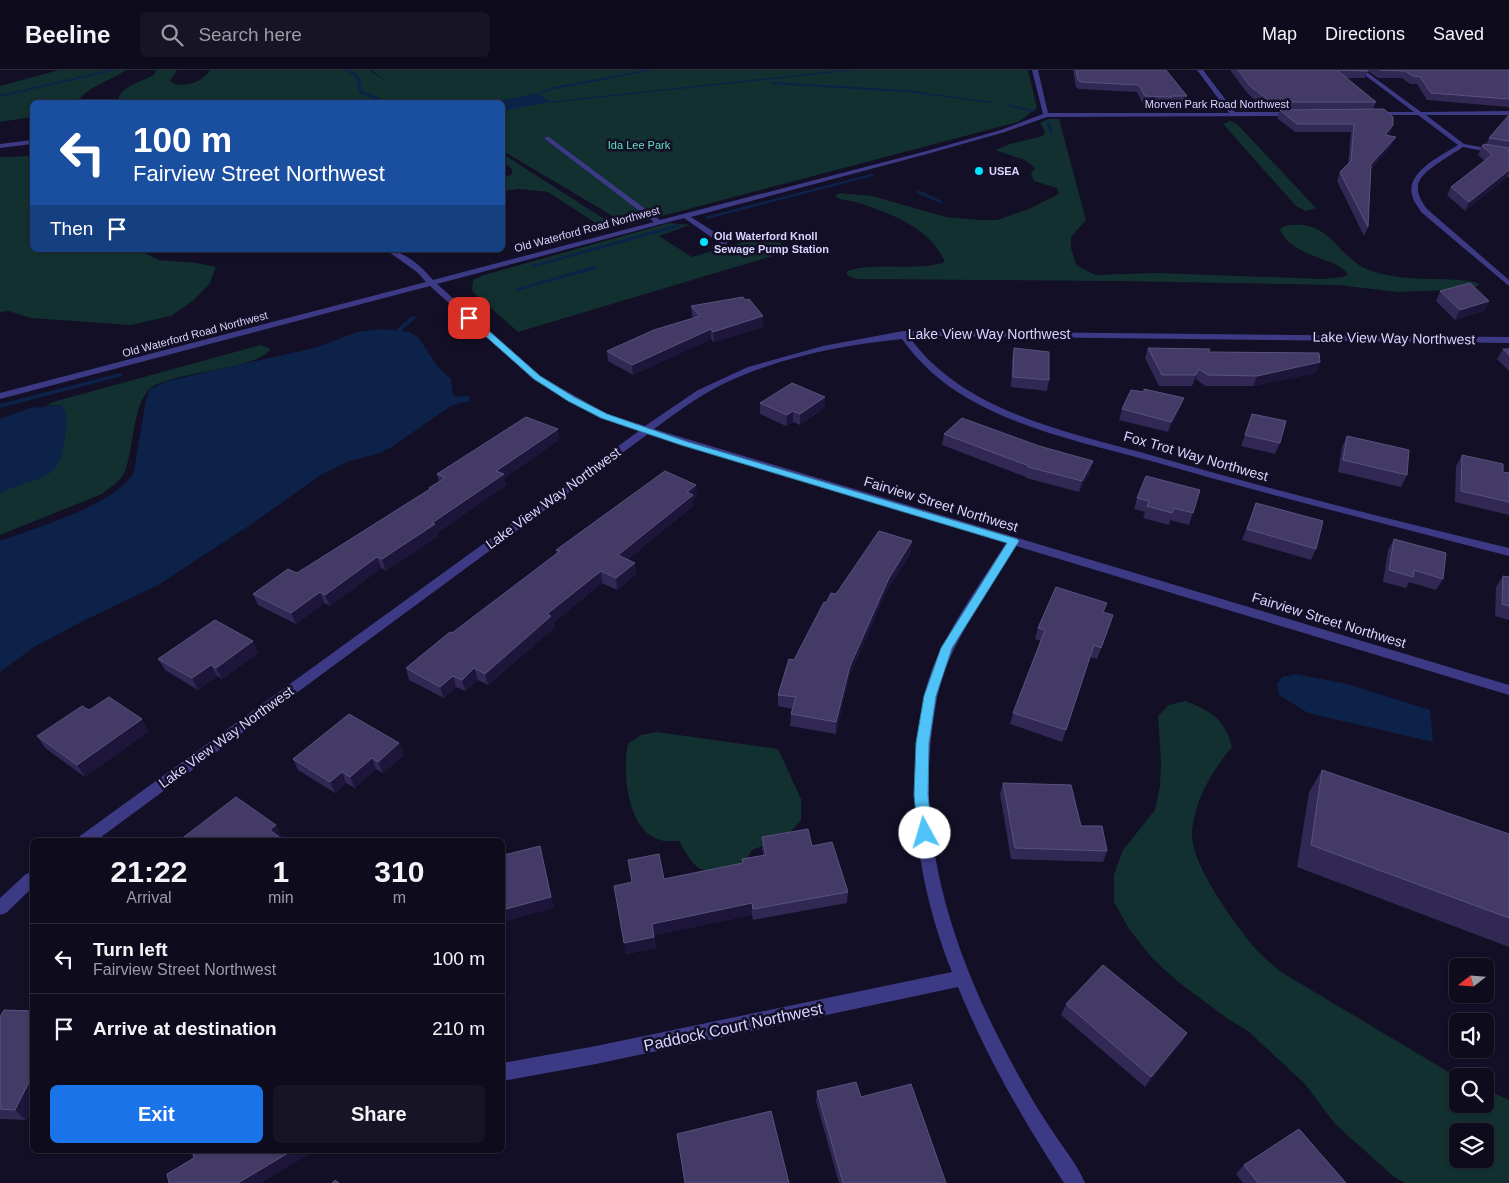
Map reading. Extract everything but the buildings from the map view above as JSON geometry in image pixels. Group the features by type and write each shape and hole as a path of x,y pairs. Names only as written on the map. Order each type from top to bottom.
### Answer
{"street":[{"path":"1035,70 1046,114"},
{"path":"1200,70 1233,114"},
{"path":"1360,70 1462,145 1509,154"},
{"path":"1370,114 1509,113"},
{"name":"Morven Park Road Northwest","path":"1046,114 1302,114"},
{"name":"Old Waterford Road Northwest","path":"0,396 925,153 1003,131 1046,114"},
{"path":"547,138 658,222"},
{"path":"0,146 30,142"},
{"path":"1462,145 1419,176 1414,185 1416,198 1424,210 1509,284"},
{"path":"684,215 724,242"},
{"name":"Fairview Street Northwest","path":"393,252 420,270 537,378 604,416 645,431 1509,690"},
{"name":"Lake View Way Northwest","path":"88,838 698,393 748,369 777,360 870,339 936,332 1509,340"},
{"name":"Fox Trot Way Northwest","path":"903,334 927,365 948,382 973,398 1036,425 1209,476 1509,552"},
{"path":"1014,541 947,648 930,696 922,743 921,795 927,853 941,917 962,978 1000,1059 1050,1147 1076,1183"},
{"path":"0,908 30,881"},
{"name":"Paddock Court Northwest","path":"505,1071 615,1052 962,978"}],"green space":[{"path":"59,70 127,70 89,90 77,100 30,100 30,117 0,122 0,86"},
{"name":"Ida Lee Park","path":"156,70 177,70 170,81 175,84 186,85 202,78 210,70 369,70 387,82 371,70 1028,70 1037,108 1018,122 628,225 505,152 505,100 118,100 122,92 127,88 154,75"},
{"path":"1048,119 1059,119 1086,220 1071,237 1071,248 1076,265 1095,275 1157,273 1322,279 1343,277 1348,274 1342,268 1294,246 1280,230 1284,226 1300,225 1313,227 1323,233 1358,264 1377,273 1403,278 1460,280 1480,284 1473,289 1398,292 1338,285 857,279 848,276 846,272 868,267 921,266 945,262 931,241 912,226 877,209 835,197 839,193 872,196 946,217 980,220 997,220 1029,209 1059,194 1057,188 1034,181 1031,174 1035,168 1025,160 995,150 1010,144 1043,136 1045,131 1040,123"},
{"path":"1230,121 1237,124 1316,208 1306,211 1296,206 1223,124"},
{"path":"505,155 615,226 599,225 548,192 519,189 505,191 505,177 512,174 512,169 505,164"},
{"path":"30,156 30,252 143,252 159,260 196,263 216,267 210,283 194,300 171,316 130,325 31,318 9,311 0,312 0,157"},
{"path":"669,223 690,225 659,236 692,257 771,234 789,251 518,332 473,292 473,280 484,275"},
{"path":"261,345 270,349 262,356 250,362 178,377 152,387 145,394 141,404 127,464 124,473 117,482 102,494 0,535 0,493 9,489 62,405 46,406 53,402"},
{"path":"1186,701 1216,718 1229,737 1232,747 1211,776 1196,809 1192,833 1193,846 1206,877 1226,910 1247,939 1281,972 1449,1072 1449,1113 1494,1113 1494,1093 1509,1100 1509,1183 1405,1183 1393,1176 1335,1124 1305,1084 1248,1031 1228,1019 1177,981 1153,959 1129,929 1114,902 1114,875 1123,850 1155,810 1160,786 1161,761 1158,716 1169,705"},
{"path":"657,732 778,749 801,799 801,820 786,837 752,850 741,868 710,871 697,867 679,841 662,841 649,834 640,825 629,799 626,769 628,744 641,735"}],"water":[{"path":"538,93 549,102 505,111 505,100 502,100"},
{"path":"383,329 409,332 419,338 437,366 451,379 453,395 458,397 469,395 470,401 448,408 390,448 377,454 349,461 321,475 250,525 158,585 34,647 0,672 0,541 93,505 125,484 134,472 146,400 150,389 167,381 318,347 357,332"},
{"path":"62,405 67,418 67,425 62,454 58,464 44,477 0,493 0,419 30,408"},
{"path":"1296,674 1347,684 1430,710 1433,742 1308,713 1279,695 1277,684 1282,677"}],"waterway":[{"path":"0,96 114,70"},
{"path":"347,70 358,77 360,92 381,100"},
{"path":"538,93 554,88 652,70"},
{"path":"549,102 855,70"},
{"path":"772,83 906,91 991,102"},
{"path":"1007,105 1033,111"},
{"path":"1048,122 1051,133"},
{"path":"707,217 871,175"},
{"path":"919,192 942,202"},
{"path":"532,266 678,226"},
{"path":"515,290 594,268"},
{"path":"399,330 414,317"},
{"path":"0,406 120,375"}],"place":[{"name":"USEA","path":"979,171"},
{"name":"Old Waterford Knoll Sewage Pump Station","path":"704,242"}],"route":[{"path":"469,318 537,378 604,416 684,444 1014,541 947,648 930,696 922,743 921,795 925,833"}]}
